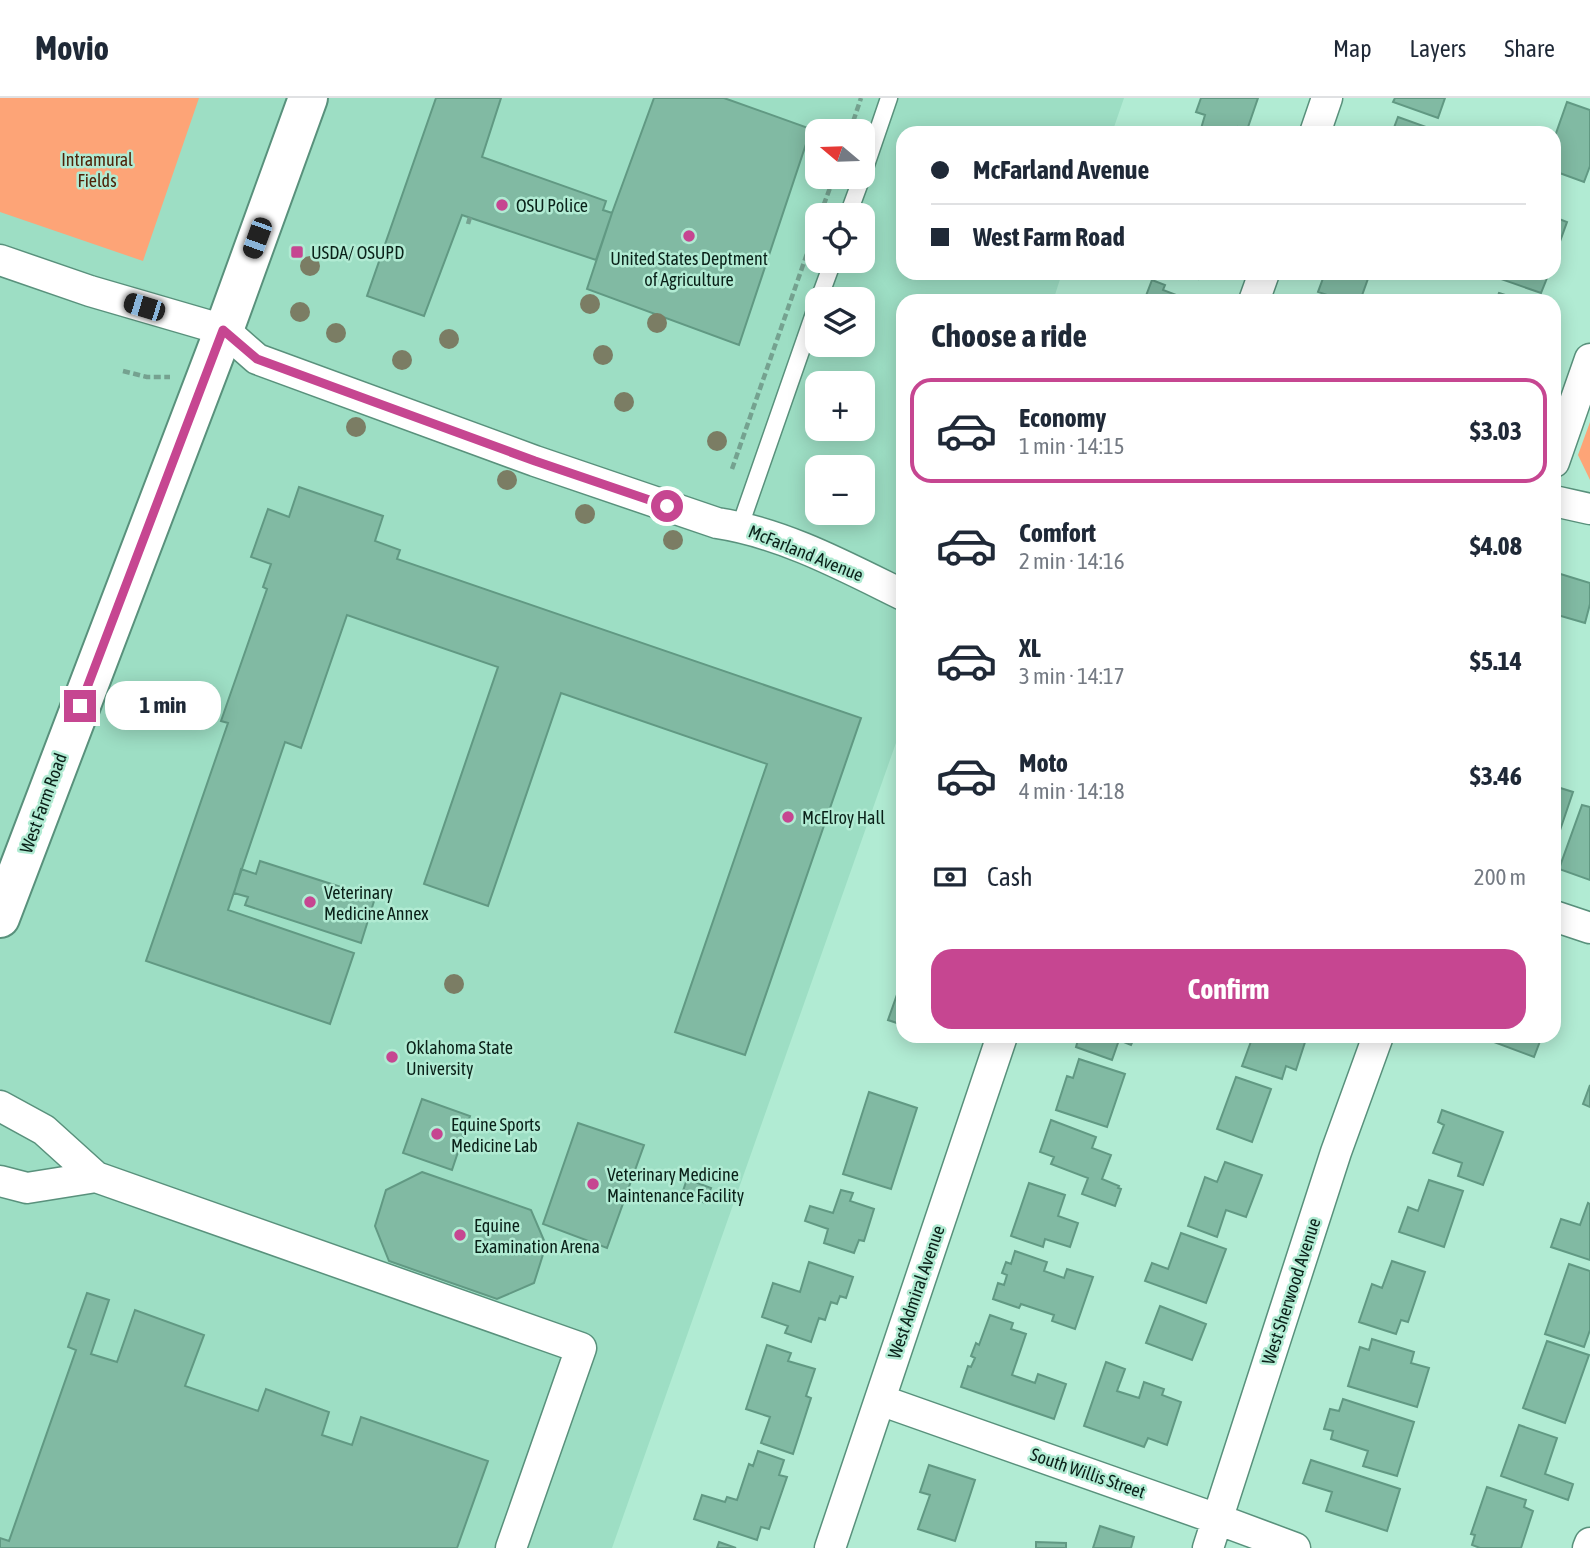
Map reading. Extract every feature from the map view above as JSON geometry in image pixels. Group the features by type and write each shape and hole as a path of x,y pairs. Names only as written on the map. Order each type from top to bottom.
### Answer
{"street":[{"name":"West Farm Road","path":"0,918 308,98"},
{"path":"1317,126 1327,98"},
{"name":"McFarland Avenue","path":"0,260 90,291 223,330 257,359 535,461 717,523 740,526 784,541 896,592"},
{"path":"1561,442 1590,359"},
{"path":"1561,503 1590,509"},
{"path":"1561,918 1590,928"},
{"name":"West Admiral Avenue","path":"830,1548 1000,1043"},
{"name":"West Sherwood Avenue","path":"1208,1548 1336,1152 1375,1043"},
{"path":"0,1106 44,1130 96,1177 581,1348 511,1548"},
{"path":"0,1181 27,1188 96,1177"},
{"name":"South Willis Street","path":"880,1400 1295,1548"}],"lane":[{"path":"875,138 889,98"},
{"path":"740,526 805,339"}],"path":[{"path":"854,119 861,98"},
{"path":"468,225 470,217"},
{"path":"732,469 805,259"},
{"path":"123,372 147,377 179,377"}],"shaded area":[{"name":"Oklahoma State University","path":"0,98 1124,98 1114,126 896,126 896,280 1060,280 1055,294 896,294 896,743 612,1548 0,1548"}],"green space":[{"name":"Intramural Fields","path":"0,98 199,98 143,261 0,212"},
{"path":"1590,422 1590,480 1578,455"}],"building":[{"name":"OSU Police","path":"436,98 501,98 482,157 606,201 603,210 612,213 596,260 462,215 424,316 367,296"},
{"name":"United States Deptment of Agriculture","path":"654,98 724,98 805,127 805,147 739,345 587,289"},
{"path":"1201,98 1258,98 1248,126 1202,126 1205,115 1196,112"},
{"path":"1395,98 1445,98 1438,118 1393,102"},
{"path":"1567,102 1590,110 1590,166 1584,182 1561,174 1561,126 1559,126"},
{"path":"1398,117 1423,126 1395,126"},
{"path":"1561,220 1567,222 1561,239"},
{"path":"1152,280 1165,285 1163,290 1174,294 1147,294"},
{"path":"1322,280 1368,280 1362,294 1318,292"},
{"path":"1504,280 1546,280 1541,293"},
{"name":"McElroy Hall","path":"299,487 383,516 375,541 400,550 397,559 861,718 745,1055 675,1032 767,764 561,693 488,906 424,884 498,667 347,615 301,748 285,742 228,910 354,953 330,1024 146,961 228,723 221,721 267,589 263,587 271,564 251,557 268,509 289,517"},
{"path":"1561,574 1590,583 1590,604 1585,623 1561,616"},
{"path":"1561,788 1573,792 1561,827"},
{"path":"1582,805 1590,807 1590,880 1561,870"},
{"name":"Veterinary Medicine Annex","path":"260,861 375,898 361,943 245,905 248,897 234,893 241,869 256,874"},
{"path":"896,997 896,1023 888,1020"},
{"path":"1077,1043 1118,1043 1112,1060 1076,1047"},
{"path":"1250,1043 1305,1043 1296,1070 1286,1066 1282,1079 1242,1066"},
{"path":"1497,1043 1539,1043 1534,1057"},
{"path":"1079,1059 1125,1074 1107,1127 1056,1110 1067,1076 1073,1078"},
{"path":"1236,1077 1271,1089 1252,1142 1217,1129"},
{"path":"1590,1085 1590,1107 1583,1104"},
{"path":"869,1092 917,1108 891,1189 843,1174"},
{"name":"Equine Sports Medicine Lab","path":"422,1099 470,1116 452,1170 403,1153"},
{"path":"1442,1110 1503,1132 1483,1185 1458,1176 1462,1163 1433,1153 1444,1125 1438,1122"},
{"path":"1051,1120 1096,1137 1092,1148 1111,1155 1102,1179 1121,1189 1115,1206 1082,1194 1088,1178 1051,1164 1054,1157 1040,1152"},
{"name":"Veterinary Medicine Maintenance Facility","path":"578,1123 644,1145 607,1248 543,1224"},
{"path":"1225,1162 1262,1175 1246,1217 1226,1210 1217,1237 1188,1226 1205,1177 1217,1182"},
{"name":"Equine Examination Arena","path":"422,1172 531,1210 546,1245 534,1283 497,1299 389,1261 375,1226 386,1190"},
{"path":"687,1179 711,1188 705,1203 682,1194"},
{"path":"1429,1180 1463,1191 1444,1247 1399,1232 1408,1207 1418,1211"},
{"path":"1029,1183 1065,1195 1058,1216 1078,1223 1070,1247 1045,1239 1043,1247 1011,1236"},
{"path":"841,1190 853,1193 850,1201 874,1209 864,1241 859,1240 854,1253 824,1243 828,1229 805,1221 810,1206 833,1213"},
{"path":"1588,1203 1590,1260 1551,1247 1561,1219 1580,1225"},
{"path":"1181,1233 1226,1249 1206,1303 1145,1281 1152,1263 1168,1269"},
{"path":"1015,1251 1047,1262 1044,1271 1064,1278 1067,1269 1093,1277 1075,1329 1052,1321 1054,1315 1021,1304 1019,1308 993,1299 998,1283 1004,1285 1007,1275 1002,1273 1006,1262 1011,1264"},
{"path":"1392,1261 1425,1272 1408,1322 1401,1320 1396,1334 1359,1322 1372,1284 1382,1288"},
{"path":"809,1262 853,1277 846,1298 840,1296 837,1304 831,1302 825,1320 819,1318 811,1342 785,1333 788,1326 762,1317 773,1283 800,1292"},
{"path":"1569,1264 1590,1271 1590,1330 1584,1347 1545,1334"},
{"path":"87,1293 109,1300 91,1354 117,1362 135,1310 204,1335 185,1386 258,1411 266,1389 329,1412 322,1435 352,1445 361,1417 488,1461 457,1548 0,1548 0,1538 9,1541 76,1350 68,1347"},
{"path":"1160,1306 1206,1324 1192,1360 1146,1343"},
{"path":"990,1315 1013,1323 1011,1329 1026,1334 1012,1375 1035,1383 1038,1374 1066,1384 1054,1419 961,1387 968,1366 971,1367 975,1358 971,1356 976,1343 979,1345"},
{"path":"1372,1339 1414,1352 1411,1363 1429,1368 1417,1407 1348,1386 1360,1347 1369,1350"},
{"path":"1547,1341 1589,1355 1565,1423 1523,1408"},
{"path":"767,1345 791,1353 788,1361 815,1369 806,1396 811,1398 793,1454 761,1443 770,1417 746,1409"},
{"path":"1106,1362 1125,1369 1117,1391 1139,1398 1144,1382 1164,1389 1162,1395 1181,1402 1167,1445 1148,1438 1144,1447 1084,1426"},
{"path":"1343,1399 1414,1422 1397,1476 1363,1466 1368,1451 1331,1439 1333,1431 1324,1429 1330,1409 1339,1411"},
{"path":"1519,1425 1557,1438 1545,1474 1573,1484 1568,1500 1501,1476"},
{"path":"758,1451 784,1460 779,1475 787,1477 769,1529 761,1527 757,1540 694,1519 702,1495 725,1502 727,1497 737,1500 749,1464 753,1466"},
{"path":"1311,1460 1400,1489 1387,1531 1326,1511 1332,1492 1303,1483"},
{"path":"929,1465 975,1480 955,1541 918,1529 930,1495 920,1492"},
{"path":"1487,1487 1526,1500 1524,1507 1533,1511 1521,1548 1480,1548 1472,1545 1475,1535 1471,1534"},
{"path":"1100,1526 1134,1537 1131,1548 1093,1548"},
{"path":"719,1542 736,1548 717,1548"},
{"path":"1036,1542 1066,1543 1066,1548 1036,1548"}],"place":[{"name":"OSU Police","path":"502,205"},
{"name":"United States Deptment of Agriculture","path":"689,236"},
{"name":"USDA/ OSUPD","path":"297,252"},
{"name":"McElroy Hall","path":"788,817"},
{"name":"Veterinary Medicine Annex","path":"310,902"},
{"name":"Oklahoma State University","path":"392,1057"},
{"name":"Equine Sports Medicine Lab","path":"437,1134"},
{"name":"Veterinary Medicine Maintenance Facility","path":"593,1184"},
{"name":"Equine Examination Arena","path":"460,1235"}],"route":[{"path":"80,706 223,330 257,359 535,461 667,506"}]}
